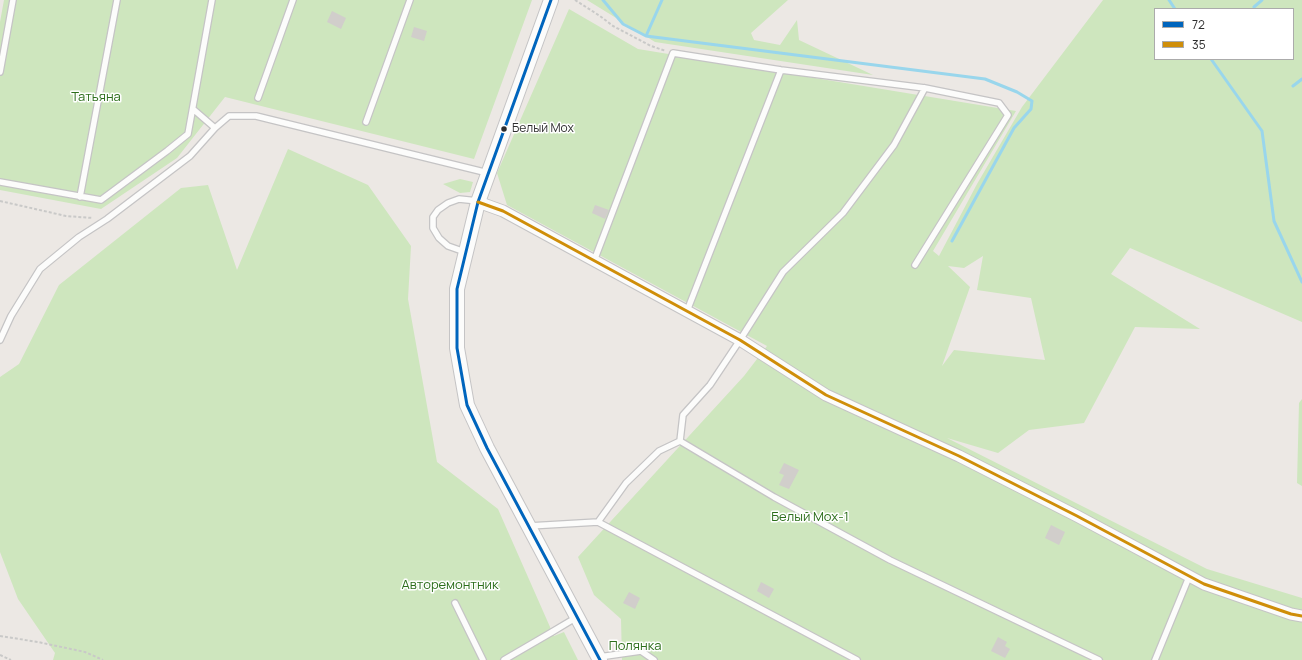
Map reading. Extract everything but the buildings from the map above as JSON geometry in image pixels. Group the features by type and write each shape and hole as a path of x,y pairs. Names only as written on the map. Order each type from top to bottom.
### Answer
{"street":[{"path":"551,0 478,202 457,289 457,348 466,405 487,448 599,659"},
{"path":"478,202 503,211 740,340 826,395 959,456 1077,516 1204,584 1291,614 1302,616"}],"lane":[{"path":"0,72 13,0"},
{"path":"80,197 117,0"},
{"path":"0,182 101,200 167,152 188,134 212,0"},
{"path":"258,98 293,0"},
{"path":"366,122 410,0"},
{"path":"594,261 673,53 781,70 925,88 999,103 1008,115 914,266"},
{"path":"687,311 781,70"},
{"path":"680,441 684,415 710,385 783,272 843,213 894,145 925,88"},
{"path":"193,109 215,128"},
{"path":"0,340 11,316 40,269 79,237 107,219 190,156 215,128 229,116 256,116 488,173"},
{"path":"465,252 448,246 439,238 433,228 433,217 438,210 448,203 460,199 478,202"},
{"path":"598,522 626,483 659,451 680,441"},
{"path":"680,441 774,497 890,560 1099,660"},
{"path":"528,526 598,522 857,660"},
{"path":"1155,660 1189,577"},
{"path":"455,603 483,660"},
{"path":"504,660 577,617"},
{"path":"599,659 641,651 654,660"}],"path":[{"path":"575,0 619,29 651,46 673,53"},
{"path":"0,201 66,216 107,219"},
{"path":"0,636 85,652 104,660"},
{"path":"0,656 11,660"}],"green space":[{"name":"Татьяна","path":"4,0 532,0 474,159 225,97 177,158 101,209 0,190 0,22"},
{"path":"587,0 788,0 751,33 754,40 780,45 797,20 799,40 873,75 655,42"},
{"name":"Белый Мох-1","path":"1103,0 1302,0 1302,322 1130,248 1111,274 1200,329 1135,327 1084,423 1029,430 998,453 947,438 1207,569 1302,598 1302,660 622,660 621,619 594,595 578,557 744,376 767,346 507,205 497,173 569,9 638,49 1016,111 933,251 939,256 977,184 1022,107","holes":["983,256 977,290 1031,298 1045,360 954,350 942,366 970,287 948,266 964,268"]},
{"name":"Авторемонтник","path":"288,149 368,185 411,246 408,299 437,462 498,509 554,636 564,632 578,660 53,660 55,653 18,599 0,552 0,377 19,364 59,285 181,188 208,185 237,270"},
{"path":"460,179 473,182 470,192 460,193 443,184"},
{"path":"1302,399 1302,486 1297,483 1299,403"}],"waterway":[{"path":"603,0 623,24 646,36 985,79 1017,92 1032,101 1031,109 1014,128 952,241"},
{"path":"646,36 662,0"},
{"path":"1169,0 1174,8"},
{"path":"1254,7 1262,0"},
{"path":"1212,60 1262,131 1274,221 1302,282"},
{"path":"1293,86 1302,79"}],"transit line":[{"name":"72","path":"551,0 478,202 457,289 457,348 467,405 487,448 600,660"},
{"name":"35","path":"478,202 503,211 740,340 826,395 959,456 1077,516 1204,584 1291,614 1302,616"}],"place":[{"name":"Белый Мох","path":"504,129"}],"park label":[{"name":"Полянка","path":"635,646"}]}
